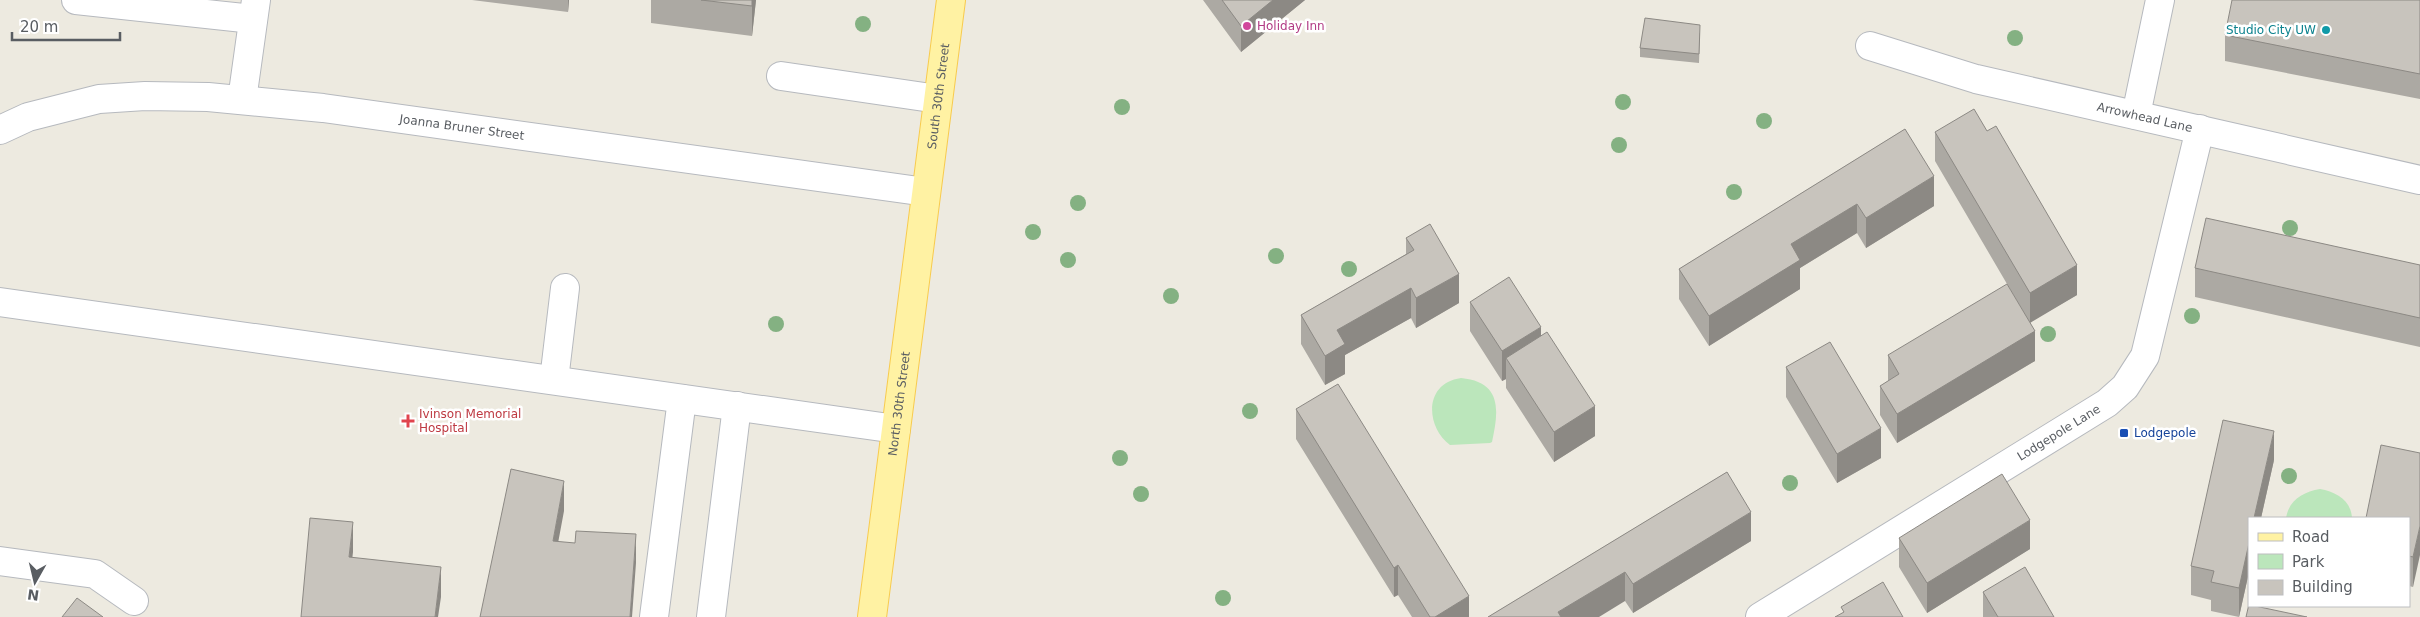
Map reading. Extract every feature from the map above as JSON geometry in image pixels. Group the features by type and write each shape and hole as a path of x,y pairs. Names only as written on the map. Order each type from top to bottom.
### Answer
{"main road":[{"name":"South 30th Street","path":"926,192 952,0"},
{"name":"North 30th Street","path":"872,617 926,192"}],"street":[{"path":"76,0 254,10 242,100"},
{"path":"2136,115 2160,0"},
{"name":"Arrowhead Lane","path":"1870,46 1976,79 2420,180"},
{"path":"781,76 938,99"},
{"name":"Joanna Bruner Street","path":"0,130 28,117 99,99 145,96 242,100 333,109 926,192"},
{"name":"Lodgepole Lane","path":"1760,617 2056,436 2107,403 2125,387 2145,356 2200,130"},
{"path":"554,380 565,288"},
{"path":"0,302 896,429"},
{"path":"654,617 682,399"},
{"path":"711,617 737,406"},
{"path":"0,561 94,574 134,601"}],"green space":[{"path":"1461,378 1484,385 1495,399 1496,419 1492,442 1490,443 1450,445 1436,427 1432,406 1435,396 1440,388 1449,382"},
{"path":"2320,489 2332,492 2346,502 2352,517 2286,517 2290,506 2308,492"}],"building":[{"path":"701,0 752,0 752,6"},
{"path":"1222,0 1273,0 1241,26"},
{"name":"Studio City UW","path":"2232,0 2420,0 2420,74 2225,35"},
{"path":"1645,18 1700,25 1699,54 1640,48"},
{"path":"1974,109 1987,131 1996,126 2077,265 2030,293 1935,132"},
{"path":"1905,129 1934,176 1866,218 1857,204 1791,244 1800,260 1709,316 1679,269"},
{"path":"2206,218 2420,265 2420,318 2195,268"},
{"path":"1430,224 1459,274 1416,298 1411,288 1337,330 1345,344 1325,356 1301,315 1414,250 1406,238"},
{"path":"1509,277 1541,327 1502,351 1470,302"},
{"path":"2007,284 2035,331 1897,414 1880,386 1899,374 1888,355"},
{"path":"1547,332 1595,406 1554,432 1506,358"},
{"path":"1830,342 1881,428 1837,454 1786,367"},
{"path":"1338,384 1469,596 1435,617 1430,617 1398,565 1394,568 1296,409"},
{"path":"2223,420 2274,431 2254,517 2248,517 2248,548 2239,588 2211,582 2214,571 2191,566"},
{"path":"2381,445 2420,453 2420,526 2413,557 2410,556 2410,517 2366,517"},
{"path":"511,469 564,481 553,541 575,543 576,531 636,534 630,617 480,617"},
{"path":"1727,472 1751,512 1633,584 1625,572 1558,612 1561,617 1488,617"},
{"path":"2002,474 2030,520 1927,583 1899,538"},
{"path":"310,518 353,522 349,557 441,567 435,617 301,617"},
{"path":"2025,567 2054,617 1998,617 1983,592"},
{"path":"1883,582 1903,617 1835,617 1844,612 1841,607"},
{"path":"77,598 103,617 62,617"},
{"path":"2248,607 2260,607 2307,617 2246,617"}],"place":[{"name":"Holiday Inn","path":"1247,26"},
{"name":"Studio City UW","path":"2326,30"},
{"name":"Ivinson Memorial Hospital","path":"408,421"},
{"name":"Lodgepole","path":"2124,433"}]}
